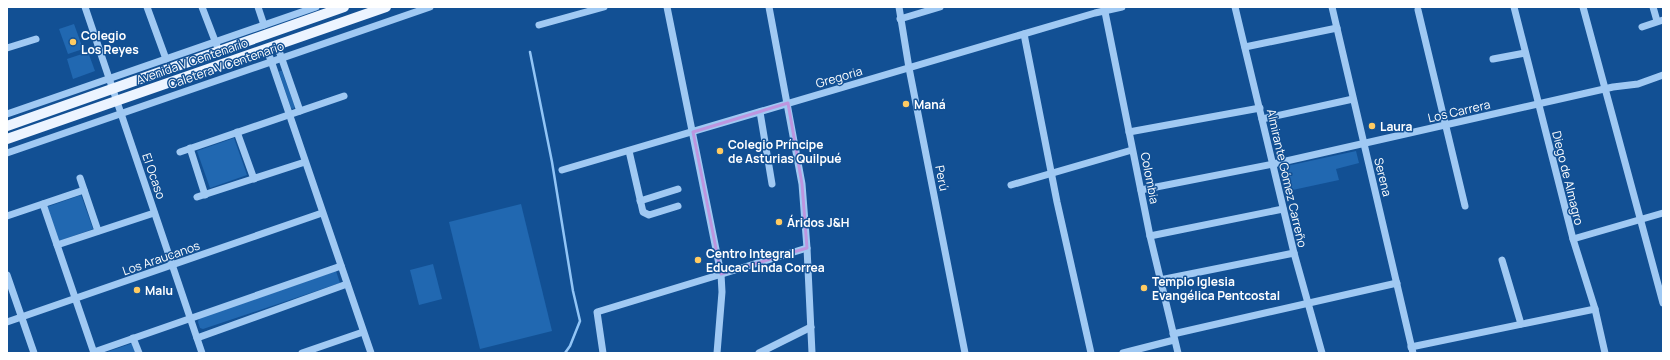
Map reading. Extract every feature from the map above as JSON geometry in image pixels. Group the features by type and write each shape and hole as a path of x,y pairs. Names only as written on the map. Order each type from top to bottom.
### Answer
{"main road":[{"name":"Avenida V Centenario","path":"7,126 112,89 217,46 344,7"},
{"name":"Avenida V Centenario","path":"7,139 386,7"}],"street":[{"name":"El Ocaso","path":"84,7 202,353"},
{"path":"147,7 166,59"},
{"path":"202,7 217,46"},
{"path":"258,7 264,25"},
{"path":"7,114 166,59 217,46 264,25 314,7"},
{"name":"Caletera V Centenario","path":"7,153 281,57 430,7"},
{"path":"538,25 604,7"},
{"path":"667,7 721,274 722,292 717,353"},
{"path":"769,7 802,184 807,248 812,353"},
{"name":"Perú","path":"899,7 908,68 965,353"},
{"path":"900,18 940,7"},
{"name":"Gregoria","path":"562,170 1104,9 1122,7"},
{"name":"Almirante Gómez Carreño","path":"1235,7 1294,253 1322,353"},
{"name":"Serena","path":"1332,7 1412,350"},
{"name":"Diego de Almagro","path":"1514,7 1573,239 1595,309 1604,353"},
{"path":"1583,7 1663,302"},
{"path":"1642,27 1660,21 1653,7"},
{"name":"Colombia","path":"1104,9 1150,236 1178,353"},
{"path":"1418,10 1465,206"},
{"path":"1245,47 1337,28"},
{"path":"1024,34 1051,173 1091,353"},
{"path":"7,48 36,39"},
{"path":"277,45 300,110"},
{"path":"267,49 371,353"},
{"path":"1493,59 1525,53"},
{"name":"Los Carrera","path":"1141,190 1273,164 1605,88 1638,84 1663,75"},
{"path":"180,152 344,96"},
{"path":"1262,119 1353,99"},
{"path":"1129,132 1260,108"},
{"path":"760,112 772,184"},
{"path":"237,132 254,179"},
{"path":"190,148 205,195"},
{"path":"629,150 643,212 649,215 678,206"},
{"path":"1011,185 1132,150"},
{"path":"197,197 305,162"},
{"path":"80,178 98,231"},
{"path":"7,216 84,190"},
{"path":"640,201 678,190"},
{"path":"43,204 94,353 341,266"},
{"path":"1150,236 1283,209"},
{"path":"57,245 154,213"},
{"name":"Los Araucanos","path":"7,322 173,266 322,213"},
{"path":"1573,239 1663,213"},
{"path":"603,353 597,312 807,248"},
{"path":"1160,280 1294,253"},
{"path":"1502,260 1521,324"},
{"path":"7,275 34,353"},
{"path":"1123,353 1173,337 1397,283"},
{"path":"197,338 347,284"},
{"path":"1412,350 1521,324 1595,309"},
{"path":"759,353 811,328"},
{"path":"302,353 363,332"},
{"path":"133,338 139,353"}],"highlighted area":[{"path":"788,103 802,184 807,248 721,274 693,132"}],"shaded area":[{"path":"74,24 83,49 68,54 59,29"},
{"path":"88,52 95,71 73,79 67,59"},
{"path":"282,71 295,107 293,109 291,108 279,72"},
{"path":"234,138 247,175 210,188 197,151"},
{"path":"1356,151 1359,163 1336,169 1339,180 1288,191 1282,167"},
{"path":"81,195 93,229 59,241 47,207"},
{"path":"521,204 552,331 480,349 449,222"},
{"path":"433,264 442,299 419,305 410,270"},
{"path":"336,271 340,283 203,329 200,328 198,322 199,318"},
{"path":"133,343 136,353 104,353"}],"waterway":[{"path":"530,52 552,162 573,291 580,321 570,346 565,353"}],"place":[{"name":"Colegio Los Reyes","path":"73,42"},
{"name":"Maná","path":"906,104"},
{"name":"Laura","path":"1372,126"},
{"name":"Colegio Príncipe de Asturias Quilpué","path":"720,151"},
{"name":"Áridos J&H","path":"779,222"},
{"name":"Centro Integral Educac Linda Correa","path":"698,260"},
{"name":"Templo Iglesia Evangélica Pentcostal","path":"1144,288"},
{"name":"Malu","path":"137,290"}]}
